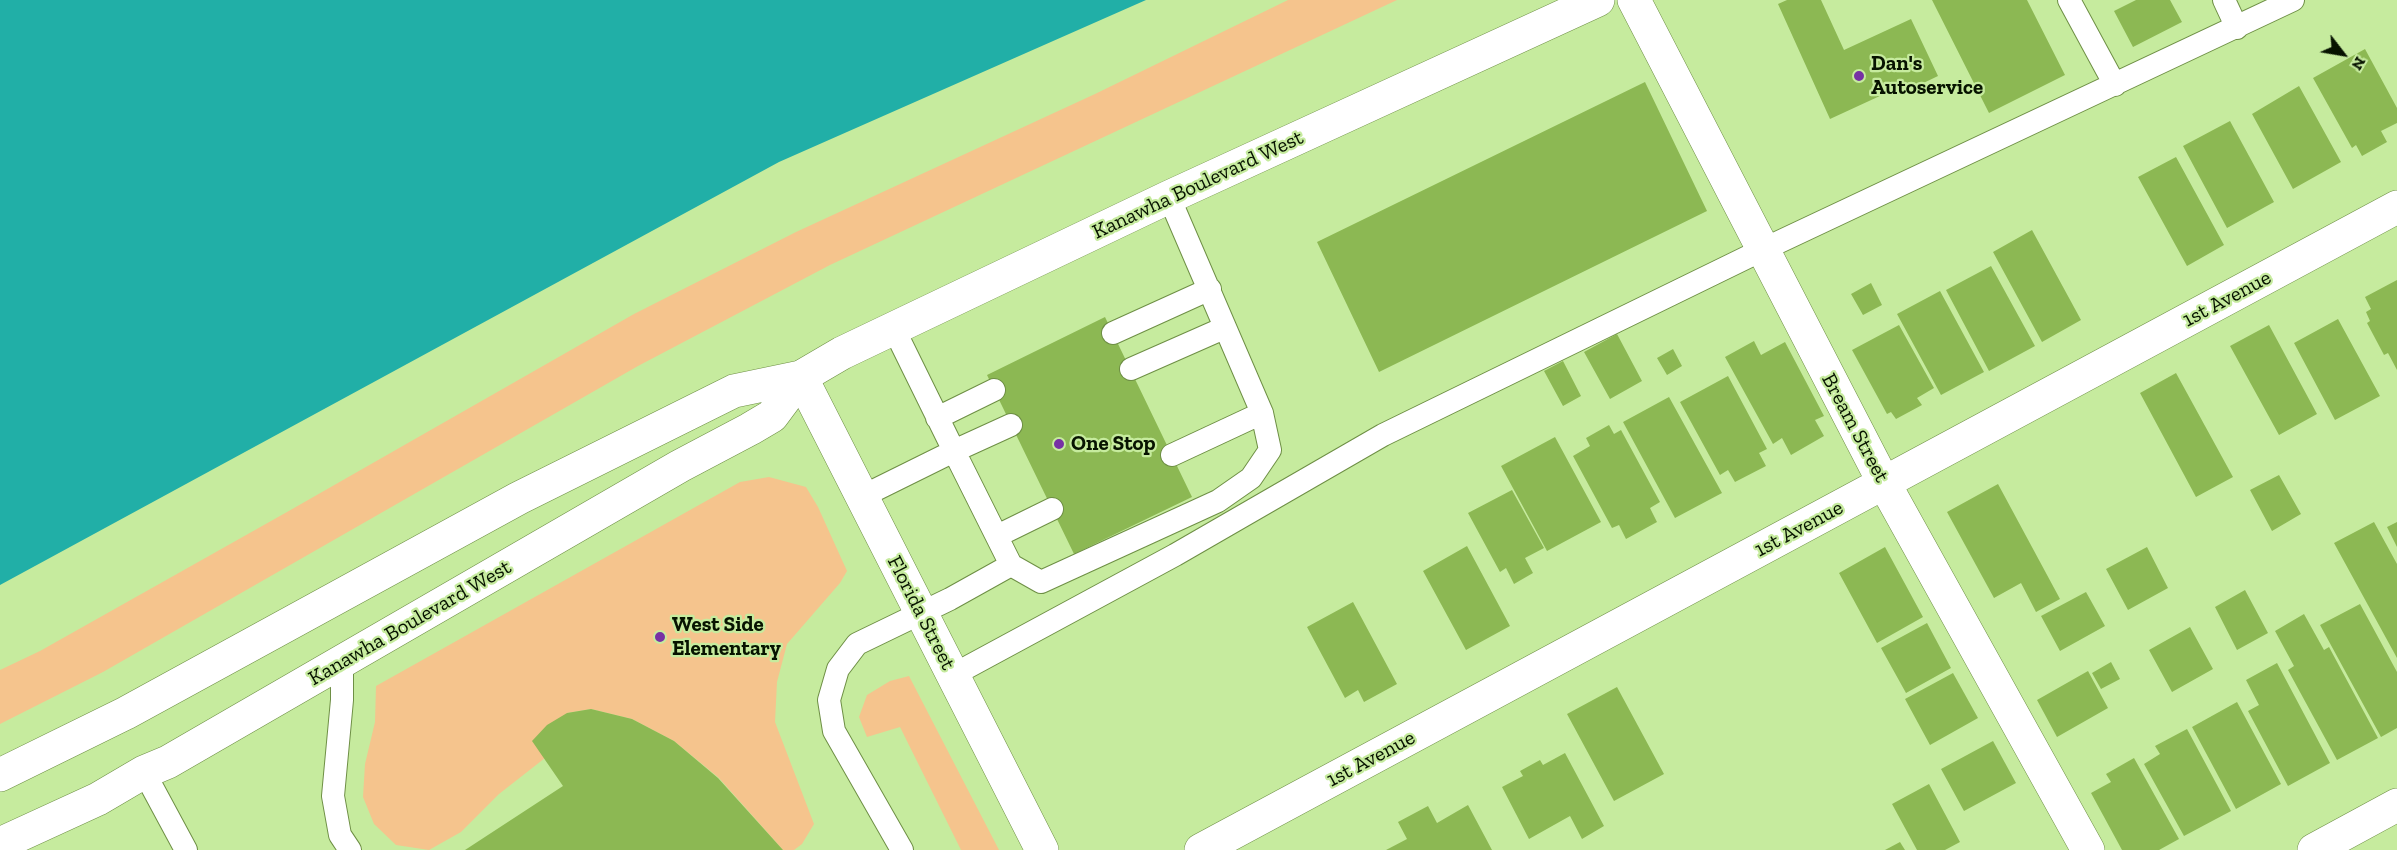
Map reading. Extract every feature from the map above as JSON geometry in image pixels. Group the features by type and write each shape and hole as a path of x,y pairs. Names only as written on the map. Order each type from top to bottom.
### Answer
{"street":[{"name":"Kanawha Boulevard West","path":"0,775 126,713 519,498 701,407 734,392 801,376 842,353 1169,197 1598,0"},
{"name":"Bream Street","path":"1634,0 1884,483 2088,850"},
{"name":"1st Avenue","path":"1201,850 2397,207"},
{"name":"Kanawha Boulevard West","path":"0,844 98,799 144,772 168,762 670,472 772,416 801,376"},
{"name":"Florida Street","path":"801,376 1042,850"},
{"path":"2325,848 2397,806"}],"lane":[{"path":"2069,0 2115,85"},
{"path":"2224,0 2237,28"},
{"path":"952,675 1174,555 1383,435 1762,250 2293,0"},
{"path":"894,328 1011,565 1041,582 1218,501 1251,478 1270,450 1262,413 1169,197"},
{"path":"1113,333 1210,289"},
{"path":"1131,369 1224,328"},
{"path":"937,418 994,390"},
{"path":"1172,454 1262,413"},
{"path":"861,497 1011,425"},
{"path":"997,536 1052,509"},
{"path":"902,850 834,731 829,700 838,669 857,644 950,599 1011,565"},
{"path":"340,845 333,796 342,700 342,663"},
{"path":"144,772 186,850"}],"shaded area":[{"path":"1288,0 1397,0 830,265 638,366 103,672 0,724 0,670 40,651 634,314 796,232 1095,94"},
{"path":"769,477 806,487 818,507 847,571 840,583 787,644 777,682 775,722 814,824 802,844 794,850 783,850 719,778 674,741 632,719 591,709 567,713 545,758 499,794 461,832 429,850 396,845 374,824 363,797 365,764 375,722 376,686 740,482"},
{"path":"909,676 999,850 961,850 900,727 867,737 859,717 867,695 890,681"}],"water":[{"path":"0,0 1146,0 779,162 0,585"}],"building":[{"path":"1787,0 1821,0 1844,50 1911,19 1938,76 1911,89 1908,83 1830,119 1778,4"},
{"path":"1932,0 2027,0 2065,75 1989,113"},
{"path":"2136,0 2170,0 2182,22 2133,47 2114,11"},
{"path":"2365,49 2397,108 2397,123 2381,131 2387,142 2362,156 2356,145 2352,148 2313,78"},
{"path":"1645,82 1707,211 1379,372 1317,242"},
{"path":"2299,86 2341,162 2293,189 2252,114"},
{"path":"2230,121 2274,202 2227,228 2183,146"},
{"path":"2176,157 2224,245 2187,266 2138,177"},
{"path":"2032,230 2081,320 2042,342 1993,252"},
{"path":"1991,266 2035,346 1989,371 1946,290"},
{"path":"2397,280 2397,370 2388,353 2384,355 2367,323 2370,321 2366,312 2371,309 2365,297"},
{"path":"1871,283 1882,305 1863,315 1851,294"},
{"path":"1940,291 1984,372 1941,395 1897,314"},
{"path":"1105,317 1192,497 1074,554 987,375"},
{"path":"2338,319 2380,396 2335,420 2294,343"},
{"path":"1899,325 1934,388 1917,398 1922,405 1896,419 1891,412 1887,414 1852,350"},
{"path":"2269,325 2317,414 2279,435 2230,346"},
{"path":"1617,334 1642,381 1610,399 1584,352"},
{"path":"1754,341 1761,355 1785,342 1824,416 1815,420 1824,436 1791,455 1782,438 1773,444 1725,357"},
{"path":"1673,349 1682,366 1667,375 1657,358"},
{"path":"1563,361 1581,396 1563,406 1544,371"},
{"path":"2176,373 2233,477 2196,497 2140,393"},
{"path":"1728,376 1767,449 1759,453 1766,466 1735,482 1728,470 1720,475 1680,402"},
{"path":"1669,397 1722,493 1675,518 1623,422"},
{"path":"1609,425 1614,434 1621,430 1660,502 1650,508 1657,522 1626,539 1619,525 1612,528 1573,456 1590,446 1586,438"},
{"path":"1555,437 1601,522 1547,551 1501,466"},
{"path":"2279,475 2301,514 2272,531 2250,490"},
{"path":"1998,484 2060,599 2036,612 2021,583 1994,598 1947,512"},
{"path":"1512,490 1544,548 1525,558 1533,573 1514,584 1506,568 1500,572 1468,513"},
{"path":"2374,522 2397,564 2397,658 2334,543"},
{"path":"2397,522 2397,547 2387,527"},
{"path":"1467,546 1510,626 1466,650 1423,571"},
{"path":"1885,547 1923,617 1877,643 1839,573"},
{"path":"2147,547 2168,588 2128,610 2106,569"},
{"path":"2245,590 2268,633 2237,650 2215,607"},
{"path":"2086,592 2105,626 2060,651 2041,616"},
{"path":"1353,602 1397,684 1364,702 1358,690 1345,698 1307,627"},
{"path":"2360,604 2397,672 2397,728 2381,737 2320,625"},
{"path":"2304,614 2324,650 2329,647 2378,738 2337,760 2288,670 2294,666 2275,631"},
{"path":"1927,623 1951,668 1906,693 1881,648"},
{"path":"2190,627 2213,669 2172,692 2149,650"},
{"path":"2111,662 2120,679 2101,689 2092,673"},
{"path":"2277,663 2330,763 2288,786 2248,711 2259,705 2246,680"},
{"path":"2088,671 2108,708 2057,737 2037,700"},
{"path":"1953,673 1978,718 1930,745 1905,699"},
{"path":"1617,687 1664,774 1614,801 1567,714"},
{"path":"2237,702 2281,784 2236,809 2192,727"},
{"path":"591,709 632,719 674,741 718,778 783,850 465,850 563,786 532,741 547,725 567,713"},
{"path":"2187,729 2231,811 2184,836 2144,764 2160,754 2155,746"},
{"path":"1993,741 2016,783 1964,811 1941,769"},
{"path":"1565,753 1604,826 1582,839 1570,816 1529,839 1502,787 1523,776 1520,771 1540,760 1543,765"},
{"path":"2134,758 2179,839 2159,850 2122,850 2091,793 2111,782 2106,774"},
{"path":"1929,784 1960,842 1945,850 1917,850 1892,804"},
{"path":"1468,805 1492,850 1386,850 1407,839 1398,822 1428,806 1437,823"},
{"path":"1900,842 1905,850 1885,850"}],"place":[{"name":"Dan's Autoservice","path":"1859,76"},
{"name":"One Stop","path":"1059,444"},
{"name":"West Side Elementary","path":"660,637"}]}
